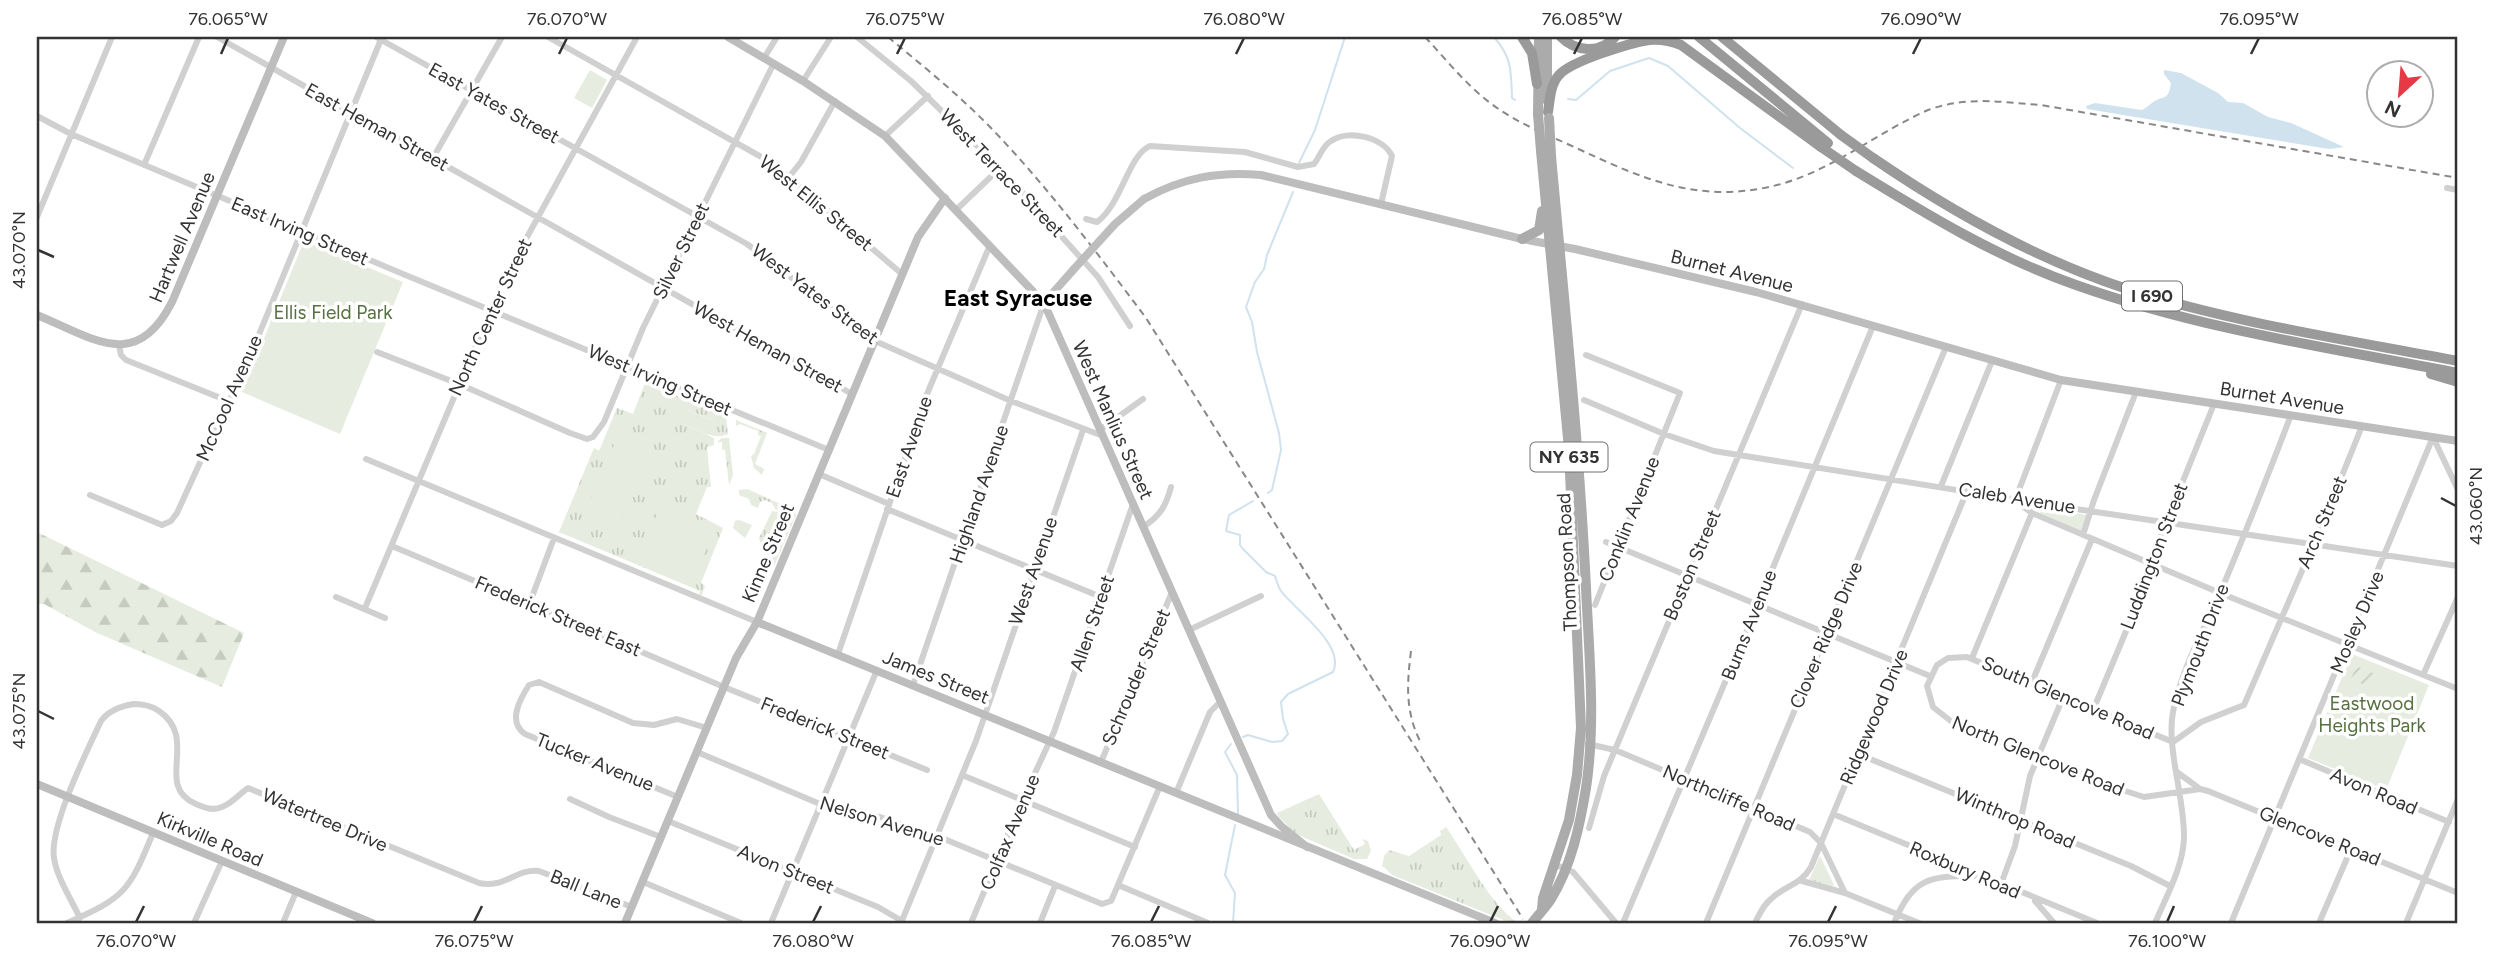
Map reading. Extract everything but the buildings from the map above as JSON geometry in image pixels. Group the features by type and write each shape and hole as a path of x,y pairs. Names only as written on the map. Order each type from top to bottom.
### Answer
{"highway":[{"path":"1522,37 1532,53 1537,84"},
{"path":"1561,37 1572,46 1586,50 1603,46 1615,37"},
{"path":"1675,37 1715,69"},
{"name":"I 690","path":"1699,37 1824,145 1899,197 1979,242 2075,285 2185,318 2458,373"},
{"name":"I 690","path":"1723,37 1841,135 1922,191 1998,234 2077,271 2222,315 2458,361"},
{"path":"1735,37 1759,65"},
{"path":"1545,115 1556,80 1567,68 1646,41 1662,40 1676,43 1824,145"},
{"path":"2371,356 2458,383"}],"main road":[{"name":"Thompson Road","path":"1532,923 1550,901 1561,867 1576,837 1586,791 1586,744 1551,156 1537,84 1539,37"},
{"name":"Thompson Road","path":"1546,37 1545,115 1541,151 1544,186 1555,246"},
{"path":"1522,239 1539,230 1544,186"}],"street":[{"path":"37,217 112,37"},
{"path":"144,165 198,37"},
{"name":"East Heman Street","path":"217,37 538,217"},
{"name":"Hartwell Avenue","path":"118,345 140,341 160,324 172,302 284,37"},
{"path":"433,158 502,37"},
{"name":"West Ellis Street","path":"548,37 772,163 902,274"},
{"name":"North Center Street","path":"365,608 512,263 636,37"},
{"name":"West Manlius Street","path":"728,37 835,101 885,136 1044,303 1271,815 1307,847"},
{"path":"764,58 777,37"},
{"path":"803,81 831,37"},
{"name":"West Terrace Street","path":"857,37 928,96 1000,168 1098,277 1129,326"},
{"name":"East Yates Street","path":"380,38 575,148"},
{"name":"McCool Avenue","path":"90,495 162,525 168,524 177,513 228,401 236,390 380,38"},
{"name":"Silver Street","path":"459,384 570,433 591,438 597,434 663,288 774,63"},
{"path":"885,136 928,96"},
{"path":"789,177 801,162 835,101"},
{"name":"East Irving Street","path":"37,116 71,134 491,310"},
{"path":"1086,219 1097,222 1106,214 1140,153 1150,146 1245,152 1298,167 1314,164 1325,145 1339,137 1350,135 1368,139 1388,149 1392,156 1381,204"},
{"name":"West Yates Street","path":"575,148 757,250 875,341 1011,401 1083,430 1101,433"},
{"path":"956,210 1000,168"},
{"name":"Burnet Avenue","path":"1044,303 1115,225 1144,199 1191,179 1237,173 1261,174 1522,239 1756,292 2061,380 2458,441"},
{"path":"2447,188 2458,190"},
{"name":"Kinne Street","path":"625,923 736,658 757,622 918,237 945,198"},
{"name":"West Heman Street","path":"538,217 852,394"},
{"name":"East Avenue","path":"838,654 937,369 990,245"},
{"name":"Highland Avenue","path":"913,685 1044,303"},
{"name":"Boston Street","path":"1589,828 1596,799 1615,750 1802,304"},
{"name":"West Irving Street","path":"491,310 829,450"},
{"path":"37,315 93,338 118,345 126,360 228,401"},
{"name":"Burns Avenue","path":"1623,923 1873,326"},
{"name":"Clover Ridge Drive","path":"1706,923 1946,347"},
{"path":"377,352 459,384"},
{"name":"Conklin Avenue","path":"1586,355 1680,393 1595,605"},
{"path":"1941,486 1992,361"},
{"path":"2061,380 2017,495 2032,513 2220,593 2458,689"},
{"path":"2083,535 2090,510 2136,392"},
{"path":"1101,433 1143,399"},
{"name":"Caleb Avenue","path":"1584,400 1664,434 1714,451 2458,566"},
{"name":"Luddington Street","path":"2094,708 2149,576 2150,564 2214,404"},
{"name":"Plymouth Drive","path":"2155,923 2179,864 2183,847 2183,816 2172,717 2192,655 2220,593 2291,415"},
{"name":"Arch Street","path":"2173,741 2201,722 2244,705 2362,426"},
{"name":"West Avenue","path":"901,922 984,720 984,713 1083,430"},
{"path":"2433,437 2458,490"},
{"name":"Mosley Drive","path":"2231,923 2433,437"},
{"name":"James Street","path":"366,459 757,622 1495,923"},
{"path":"819,474 963,540 1101,597"},
{"path":"1143,527 1161,513 1171,487"},
{"name":"Ridgewood Drive","path":"1802,881 1811,867 1968,491"},
{"name":"Allen Street","path":"1050,741 1133,504"},
{"path":"1972,658 2032,513"},
{"path":"529,605 554,538"},
{"path":"2032,682 2092,539"},
{"path":"1606,542 1930,676"},
{"name":"Frederick Street East","path":"392,546 724,687"},
{"name":"Schrouder Street","path":"1101,762 1172,592"},
{"path":"1189,630 1261,596"},
{"path":"336,597 385,618"},
{"path":"2423,675 2458,597"},
{"name":"South Glencove Road","path":"1930,676 1937,665 1948,658 1972,658 2173,741"},
{"path":"771,923 877,670"},
{"name":"North Glencove Road","path":"1930,676 1927,686 1929,701 1942,716 2132,794 2144,797 2180,793"},
{"name":"Tucker Avenue","path":"678,797 519,730 515,723 516,716 527,688 539,682 633,723 654,725 677,719 707,728"},
{"name":"Frederick Street","path":"724,687 927,770"},
{"path":"2001,884 2013,854 2027,785 2064,695"},
{"path":"1176,793 1210,712 1221,701"},
{"name":"Watertree Drive","path":"68,797 105,715 122,707 144,705 162,713 176,731 179,749 175,770 177,782 184,795 193,803 217,809 229,804 248,789 479,883 501,884 529,871 539,870"},
{"name":"Colfax Avenue","path":"971,923 1050,741"},
{"name":"Northcliffe Road","path":"1586,744 1615,750 1754,807 1810,832 1821,843"},
{"name":"Nelson Avenue","path":"696,752 820,804 880,817 937,836 1096,902 1106,904 1111,901 1118,885"},
{"name":"Winthrop Road","path":"1858,754 2156,877 2170,886"},
{"name":"Avon Road","path":"2299,759 2449,822"},
{"name":"Glencove Road","path":"2177,772 2200,789 2458,892"},
{"path":"962,775 1135,847"},
{"name":"Kirkville Road","path":"37,785 369,923"},
{"path":"1160,786 1118,885 1208,923"},
{"path":"2180,793 2200,789"},
{"path":"68,797 56,830 54,858 79,918"},
{"path":"570,799 662,837"},
{"path":"2406,923 2458,799"},
{"name":"Roxbury Road","path":"1833,814 2097,923"},
{"name":"West Manlius Street","path":"1271,815 1272,833"},
{"name":"Avon Street","path":"668,821 878,907 901,922"},
{"path":"67,923 112,902 123,892 137,872 153,832"},
{"path":"1821,843 1845,893"},
{"path":"2319,923 2351,849"},
{"path":"194,923 222,861"},
{"path":"1945,876 1948,863"},
{"path":"1561,867 1577,876 1616,923"},
{"name":"Ball Lane","path":"539,870 632,907"},
{"path":"1895,923 1917,887 1937,877 1978,876"},
{"path":"1755,923 1771,898 1802,881 1845,893 1919,923"},
{"path":"643,882 741,923"},
{"path":"1041,923 1055,886"},
{"path":"283,923 296,892"},
{"path":"2023,894 2042,907 2052,921 2064,910"}],"green space":[{"path":"590,70 607,80 592,108 574,98"},
{"name":"Ellis Field Park","path":"304,241 403,282 340,434 242,392"},
{"path":"645,383 726,416 728,434 720,436 708,434 714,421 688,410 682,423 714,438 714,445 707,447 711,487 707,487 696,514 723,528 701,583 705,586 702,595 699,596 700,591 559,532 594,448 599,451 617,408 633,414"},
{"path":"687,410 714,421 708,435 682,423"},
{"path":"736,420 767,433 755,464 764,469 762,475 754,468 751,456 761,436 758,431 740,424 736,426"},
{"path":"618,436 652,450 620,525 586,510"},
{"path":"722,438 729,438 733,475 729,485 725,450 722,450 722,442 717,442"},
{"path":"747,489 785,507 776,510 772,503 764,500 758,508 751,505 749,499 739,495 739,490"},
{"path":"660,507 711,529 712,535 693,584 637,562"},
{"path":"788,507 795,510 796,515 774,566 766,561 759,538 772,511 778,512"},
{"path":"2042,508 2087,515 2081,531 2040,513"},
{"path":"735,521 752,525 745,538 733,528"},
{"path":"37,532 244,633 222,687 95,632 44,604 37,604"},
{"name":"Eastwood Heights Park","path":"2352,654 2429,685 2386,790 2308,758"},
{"path":"2356,666 2375,674 2369,687 2351,679"},
{"path":"1319,794 1354,850 1365,844 1362,839 1368,841 1371,851 1367,859 1354,859 1296,834 1279,817 1277,813"},
{"path":"1446,827 1497,904 1518,923 1506,921 1392,875 1382,867 1384,856 1389,850 1409,856 1441,835 1440,831"},
{"path":"1820,856 1834,885 1832,886 1809,880"}],"water":[{"path":"2164,70 2181,73 2218,93 2228,102 2243,103 2268,117 2291,123 2344,147 2329,149 2087,109 2086,106 2095,103 2142,110 2168,93 2171,83"}],"waterway":[{"path":"1299,163 1315,130 1345,37"},
{"path":"1494,37 1507,58 1511,72 1512,98 1515,100"},
{"path":"1568,99 1576,100 1610,71 1649,58 1668,66 1740,128 1793,168"},
{"path":"1268,493 1272,490 1281,450 1279,433 1246,307 1255,282 1264,269 1267,255 1293,192"},
{"path":"1243,737 1248,735 1272,742 1282,741 1288,734 1281,702 1288,694 1333,672 1335,662 1326,640 1281,591 1275,576 1266,572 1243,549 1240,535 1226,531 1229,515 1253,501"},
{"path":"1231,744 1225,752 1237,775 1238,814"},
{"path":"1233,923 1235,893 1225,875 1235,825"}],"railway":[{"path":"888,37 941,81 1012,150 1072,221 1146,318 1523,919"},
{"path":"1425,37 1476,91 1515,119 1623,169 1673,186 1698,190 1752,190 1781,184 1838,160 1928,110 1970,101 2041,105 2458,178"},
{"path":"1411,651 1408,697 1420,741"}],"district":[{"name":"East Syracuse","path":"1018,298"}]}
